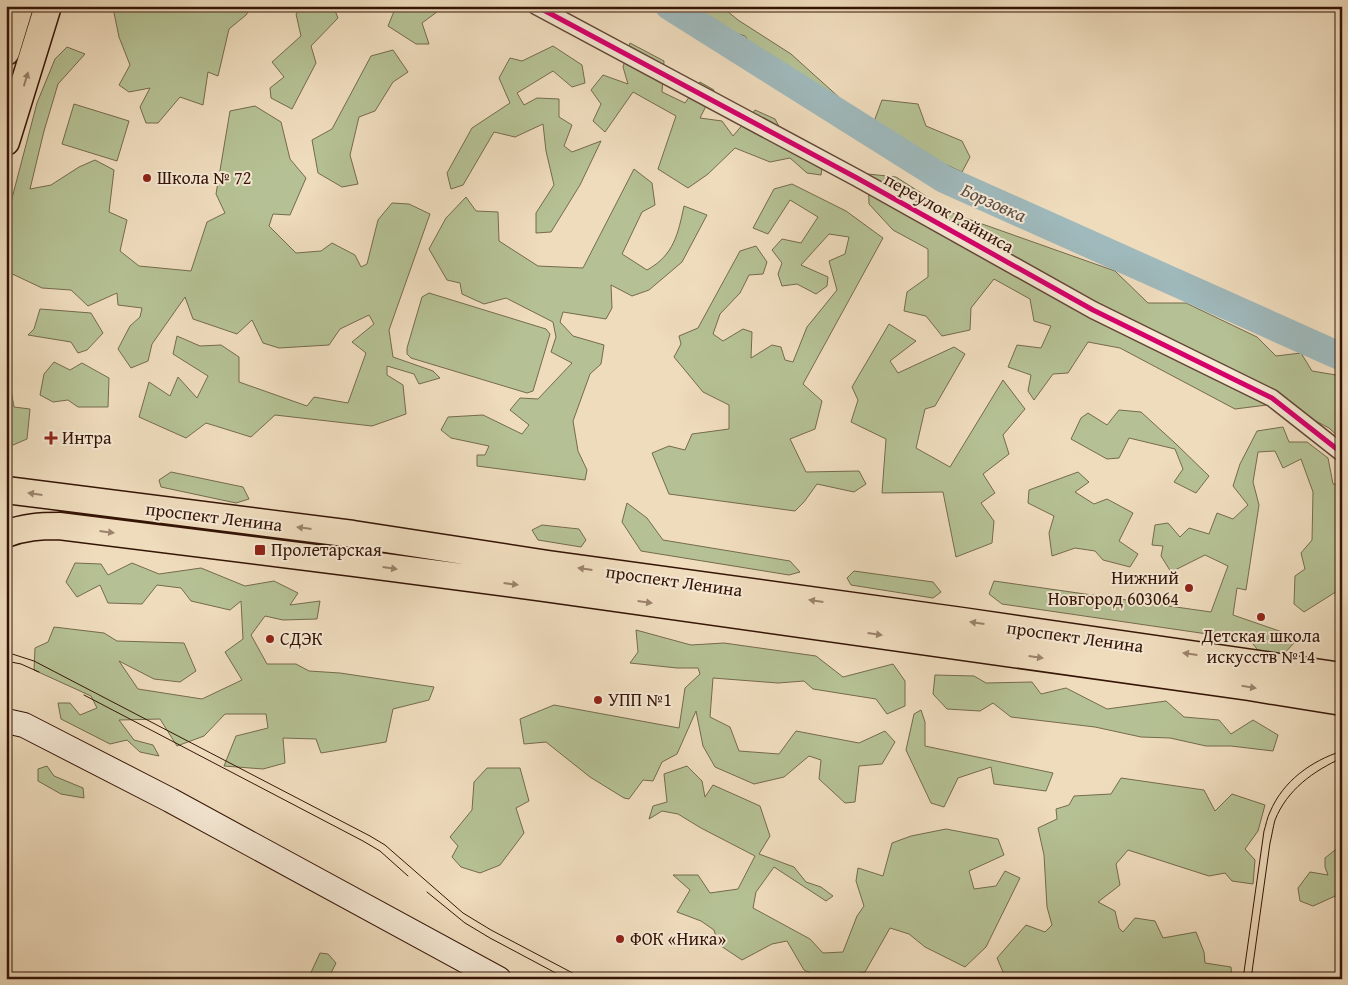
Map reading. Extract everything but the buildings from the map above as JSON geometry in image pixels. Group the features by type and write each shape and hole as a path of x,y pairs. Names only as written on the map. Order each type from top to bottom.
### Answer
{"main road":[{"path":"6,52 20,6"},
{"path":"6,142 48,6"},
{"name":"проспект Ленина","path":"6,490 353,534 548,564 1342,676"},
{"name":"проспект Ленина","path":"6,534 18,529 35,526 59,526 355,563 1249,687 1342,702"},
{"path":"6,709 15,723 170,800 499,979"}],"street":[{"name":"переулок Райниса","path":"536,6 857,178 1093,310 1272,398 1342,453"}],"green space":[{"path":"114,6 160,6 163,12 181,6 215,6 227,11 232,6 252,6 246,15 229,29 218,76 208,72 203,105 180,97 158,123 146,123 140,107 150,88 129,92 119,85 130,65 119,37"},
{"path":"303,6 333,6 338,18 311,46 316,63 292,109 271,98 270,88 284,77 272,62 301,36 296,14"},
{"path":"410,6 445,6 422,23 429,44 416,44 388,26 395,9"},
{"path":"684,6 721,6 738,20 791,54 872,127 882,100 918,104 926,126 962,141 970,157 962,172 899,143 865,144 840,119 829,97 799,92 776,62 760,58 745,36 715,27"},
{"path":"630,43 664,61 662,92 685,103 700,82 714,90 700,118 722,121 733,136 755,110 775,119 781,130 824,152 821,175 807,173 790,158 770,162 735,148 708,174 688,188 658,169 676,116 633,92 605,132 593,121 601,104 591,90 603,75 628,84 623,67"},
{"path":"553,46 582,65 585,83 572,87 553,71 517,93 524,105 537,98 559,99 559,117 572,125 564,146 572,152 601,141 580,185 551,232 536,233 536,213 554,185 546,151 543,124 515,137 494,132 463,185 451,189 447,173 472,128 510,103 499,78 510,58 522,61"},
{"path":"67,47 85,54 58,84 30,189 51,185 79,167 95,160 114,170 109,212 127,220 120,251 139,266 191,271 207,222 225,213 216,194 230,111 255,106 281,122 290,159 306,178 290,215 273,214 269,226 296,253 321,251 332,243 355,255 361,267 367,264 378,220 392,203 409,204 430,214 389,330 393,357 433,371 440,378 419,384 414,374 387,366 387,375 403,385 406,414 372,426 275,415 251,437 206,423 186,438 139,417 149,382 170,396 178,377 197,398 208,376 173,354 177,336 200,346 221,345 239,357 239,382 307,406 314,397 348,403 366,353 352,342 374,324 369,315 340,329 329,345 279,348 263,343 252,320 237,334 193,319 185,297 152,344 148,361 131,368 118,349 130,326 140,317 142,308 118,305 117,293 88,306 71,290 42,288 6,271 6,221 37,103 55,59"},
{"path":"393,50 408,72 393,82 375,111 359,117 350,155 358,184 342,187 318,173 312,140 332,129 371,56"},
{"path":"74,104 129,121 117,161 62,144"},
{"path":"634,169 652,183 655,205 642,212 622,254 647,270 669,251 677,235 684,206 707,215 682,262 649,290 632,296 611,285 612,308 606,319 563,312 560,322 573,336 604,345 601,364 590,374 573,421 578,451 587,470 585,480 477,466 477,455 485,455 489,446 451,438 441,430 448,417 483,415 522,434 529,425 510,410 520,398 538,399 572,363 551,352 556,337 553,322 506,298 484,304 462,294 460,283 447,280 429,249 446,218 466,197 476,211 498,212 499,241 538,266 583,268"},
{"path":"868,174 896,177 954,214 1115,271 1148,303 1186,303 1257,337 1276,356 1301,353 1312,371 1342,376 1342,440 1329,428 1308,417 1291,402 1235,409 1120,348 1088,342 1068,373 1053,374 1034,400 1028,391 1031,375 1008,367 1017,345 1041,348 1051,326 1034,321 1030,299 994,279 971,308 970,330 942,336 926,316 904,311 907,292 928,277 928,249 893,230 869,204"},
{"path":"792,184 846,211 883,238 803,384 822,401 815,429 790,439 806,472 859,471 866,484 854,492 817,484 795,511 669,494 652,453 669,446 685,450 692,434 729,429 729,405 703,392 674,357 681,344 679,336 698,328 740,251 756,246 767,262 763,274 749,275 740,293 720,314 713,334 723,341 743,329 752,332 751,358 772,345 781,347 785,360 793,362 807,327 837,290 829,261 845,254 849,237 829,234 801,265 828,277 827,286 816,294 797,284 782,286 778,274 782,263 772,250 782,239 801,243 818,217 790,200 768,234 753,228 774,189"},
{"path":"429,293 546,329 550,334 533,391 527,393 411,358 407,354 407,348 422,297"},
{"path":"40,309 91,313 103,333 87,350 78,353 71,342 28,335 34,329"},
{"path":"889,324 916,341 890,361 898,373 954,347 965,354 935,406 925,409 916,448 950,467 1003,380 1025,409 1003,435 1009,454 983,474 995,493 981,503 994,521 992,543 956,557 943,492 882,493 886,439 851,422 858,400 852,387"},
{"path":"54,362 70,370 82,363 109,378 108,407 78,407 68,400 53,402 40,395 44,374"},
{"path":"6,388 11,390 14,407 30,409 27,439 6,448 6,419 8,416"},
{"path":"1119,410 1141,412 1209,476 1196,493 1174,482 1183,469 1175,449 1129,438 1119,458 1107,459 1071,439 1081,418 1088,413 1107,425"},
{"path":"1283,427 1289,442 1307,442 1328,458 1333,484 1342,485 1342,588 1304,612 1294,604 1295,576 1305,569 1301,553 1312,540 1313,492 1301,459 1283,468 1275,451 1258,452 1253,482 1259,505 1246,590 1237,588 1233,615 1288,634 1294,643 1280,658 1261,654 1249,639 1234,642 1221,636 1002,604 989,594 994,581 1211,612 1228,566 1205,555 1171,572 1161,556 1163,546 1152,545 1155,525 1168,523 1180,537 1189,528 1209,534 1217,513 1233,519 1248,505 1233,486 1240,464 1257,431"},
{"path":"171,472 243,487 249,499 236,503 161,487 159,480"},
{"path":"1078,472 1089,482 1075,492 1094,504 1107,499 1133,513 1119,541 1138,554 1130,567 1103,560 1095,551 1075,548 1052,556 1049,533 1054,516 1028,503 1029,490"},
{"path":"627,503 647,518 663,540 790,561 800,572 789,575 641,551 622,522"},
{"path":"542,525 579,529 586,540 581,547 538,540 532,530"},
{"path":"75,563 101,564 108,575 132,563 159,574 201,568 245,586 274,581 298,593 290,605 320,601 317,619 283,620 265,616 251,635 267,664 296,664 309,671 340,673 434,687 429,700 393,709 386,742 321,753 316,739 283,738 285,763 263,769 224,766 236,736 268,728 266,714 225,714 204,736 177,746 160,719 119,720 134,740 153,745 159,756 140,752 127,740 110,744 61,719 58,703 70,703 80,715 97,708 91,696 34,670 35,648 48,642 54,627 104,633 117,641 184,643 196,671 180,682 154,679 119,661 138,689 202,699 242,680 225,652 243,639 241,601 230,610 191,601 181,588 157,585 142,604 108,603 100,585 77,597 66,582"},
{"path":"854,571 933,582 941,592 933,598 851,585 847,578"},
{"path":"636,630 691,645 724,643 816,656 843,677 893,664 905,681 905,706 887,714 876,699 813,689 804,681 778,683 713,678 710,717 730,727 739,751 779,754 796,731 859,743 885,731 895,742 882,764 859,766 855,802 845,803 819,779 821,760 809,756 784,777 754,784 715,767 703,746 696,711 677,754 662,762 653,781 643,780 629,799 624,798 590,777 546,742 524,744 520,719 554,705 679,728 685,688 700,674 698,668 677,668 630,663 638,652"},
{"path":"935,675 974,676 986,683 1032,682 1041,694 1066,688 1107,709 1166,701 1184,717 1219,720 1231,734 1253,720 1278,735 1273,751 1231,746 1206,746 1170,738 1141,737 1095,727 1011,717 993,703 980,711 947,709 933,694"},
{"path":"921,710 925,722 925,746 1053,773 1046,791 994,784 991,767 958,778 944,807 931,803 906,750 914,714"},
{"path":"47,766 54,776 83,788 84,798 61,794 38,781 38,769"},
{"path":"687,766 702,781 705,797 713,785 760,806 770,836 759,854 794,867 806,882 821,887 833,896 826,901 774,867 756,892 753,908 810,939 823,953 843,952 857,916 864,906 856,881 858,868 883,876 892,843 911,836 946,829 998,839 1004,855 969,871 974,889 996,886 1005,871 1020,878 986,947 965,967 925,947 909,934 890,928 865,972 822,979 804,970 787,941 772,944 742,960 718,944 714,930 701,921 677,912 690,890 673,875 698,875 710,893 738,889 755,856 678,814 662,811 649,819 653,806 667,802 664,774"},
{"path":"487,768 520,768 529,801 516,808 524,833 500,865 480,873 461,867 452,857 458,846 450,837 472,810 474,782"},
{"path":"1121,778 1204,790 1215,811 1232,794 1265,805 1258,831 1245,849 1255,860 1253,884 1232,881 1225,873 1209,876 1128,850 1116,864 1120,885 1098,902 1115,911 1119,928 1123,932 1135,918 1155,921 1163,938 1196,932 1204,952 1205,963 1231,967 1232,979 1006,979 997,958 1026,925 1045,932 1052,925 1047,907 1044,855 1038,828 1057,819 1056,809 1069,805 1074,796 1111,794"},
{"path":"1342,839 1342,893 1313,906 1300,901 1298,888 1310,872 1328,875 1325,867 1325,858 1340,846"},
{"path":"320,953 328,954 336,963 328,979 308,979"}],"waterway":[{"name":"Борзовка","path":"669,6 944,179 1342,357"}],"tram line":[{"path":"6,652 34,661 370,836 385,845 463,913 491,930 584,979"},
{"path":"6,661 21,664 39,672"},
{"path":"84,695 363,841 380,851 408,876"},
{"path":"1243,979 1264,831 1269,814 1282,791 1299,774 1320,760 1342,751"},
{"path":"1251,979 1270,843 1275,820 1286,799 1302,783 1311,775 1342,758"},
{"path":"427,892 465,923 567,979"}],"cycle path":[{"path":"536,6 857,178 1093,310 1272,398 1342,453"}],"place":[{"name":"Школа № 72","path":"147,178"},
{"name":"Интра","path":"51,438"},
{"name":"Пролетарская","path":"260,550"},
{"name":"Нижний Новгород 603064","path":"1189,588"},
{"name":"Детская школа искусств №14","path":"1261,617"},
{"name":"СДЭК","path":"270,639"},
{"name":"УПП №1","path":"598,700"},
{"name":"ФОК «Ника»","path":"620,939"}]}
